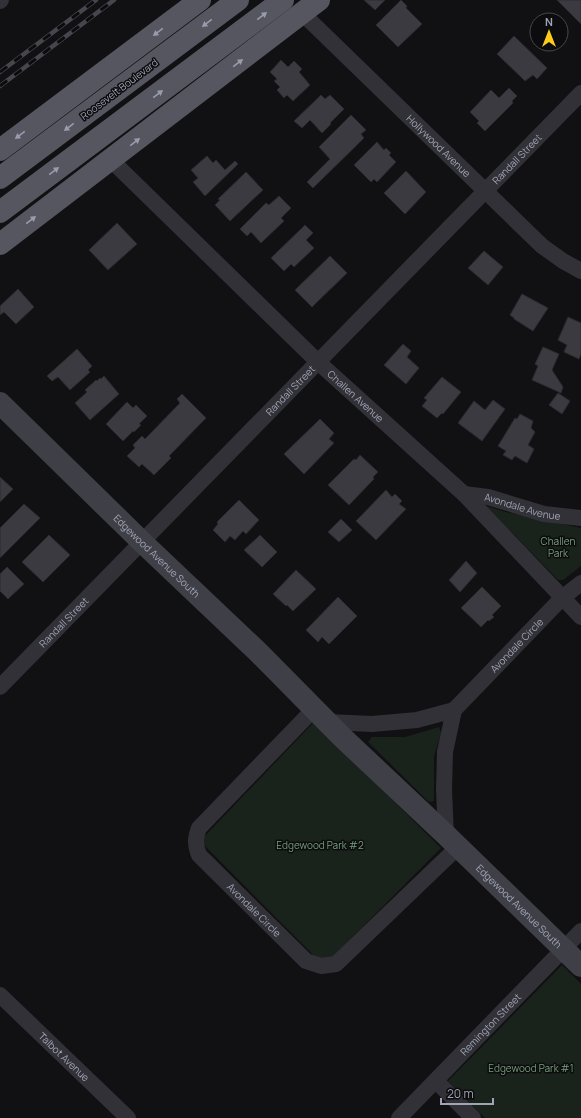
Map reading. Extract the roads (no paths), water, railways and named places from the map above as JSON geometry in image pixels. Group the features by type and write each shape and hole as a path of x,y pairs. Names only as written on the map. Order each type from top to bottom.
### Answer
{"highway":[{"path":"0,150 200,0"},
{"name":"Roosevelt Boulevard","path":"0,178 238,0"},
{"path":"0,212 283,0"},
{"path":"0,244 311,7"}],"main road":[{"name":"Edgewood Avenue South","path":"0,403 142,542 258,652 321,716"},
{"path":"321,716 452,841"},
{"name":"Edgewood Avenue South","path":"452,841 581,966"}],"street":[{"name":"Hollywood Avenue","path":"311,7 486,190 542,246 563,261 581,271"},
{"name":"Randall Street","path":"0,687 581,93"},
{"name":"Challen Avenue","path":"111,160 318,362 464,494 562,598 581,616"},
{"name":"Avondale Avenue","path":"464,494 488,497 544,514 581,518"},
{"name":"Avondale Circle","path":"454,710 562,598 581,583"},
{"path":"321,716 372,724 417,720 454,710 445,752 444,790 452,841"},
{"name":"Avondale Circle","path":"321,716 200,828 196,836 196,847 200,855 306,961 321,966 336,964 452,841"},
{"name":"Remington Street","path":"400,1118 581,931"},
{"name":"Talbot Avenue","path":"0,994 128,1118"},
{"path":"436,1081 473,1118"}],"railway":[{"path":"0,72 96,0"},
{"path":"0,86 114,0"}],"park label":[{"name":"Challen Park","path":"558,546"},
{"name":"Edgewood Park #2","path":"320,845"},
{"name":"Edgewood Park #1","path":"531,1068"}]}
